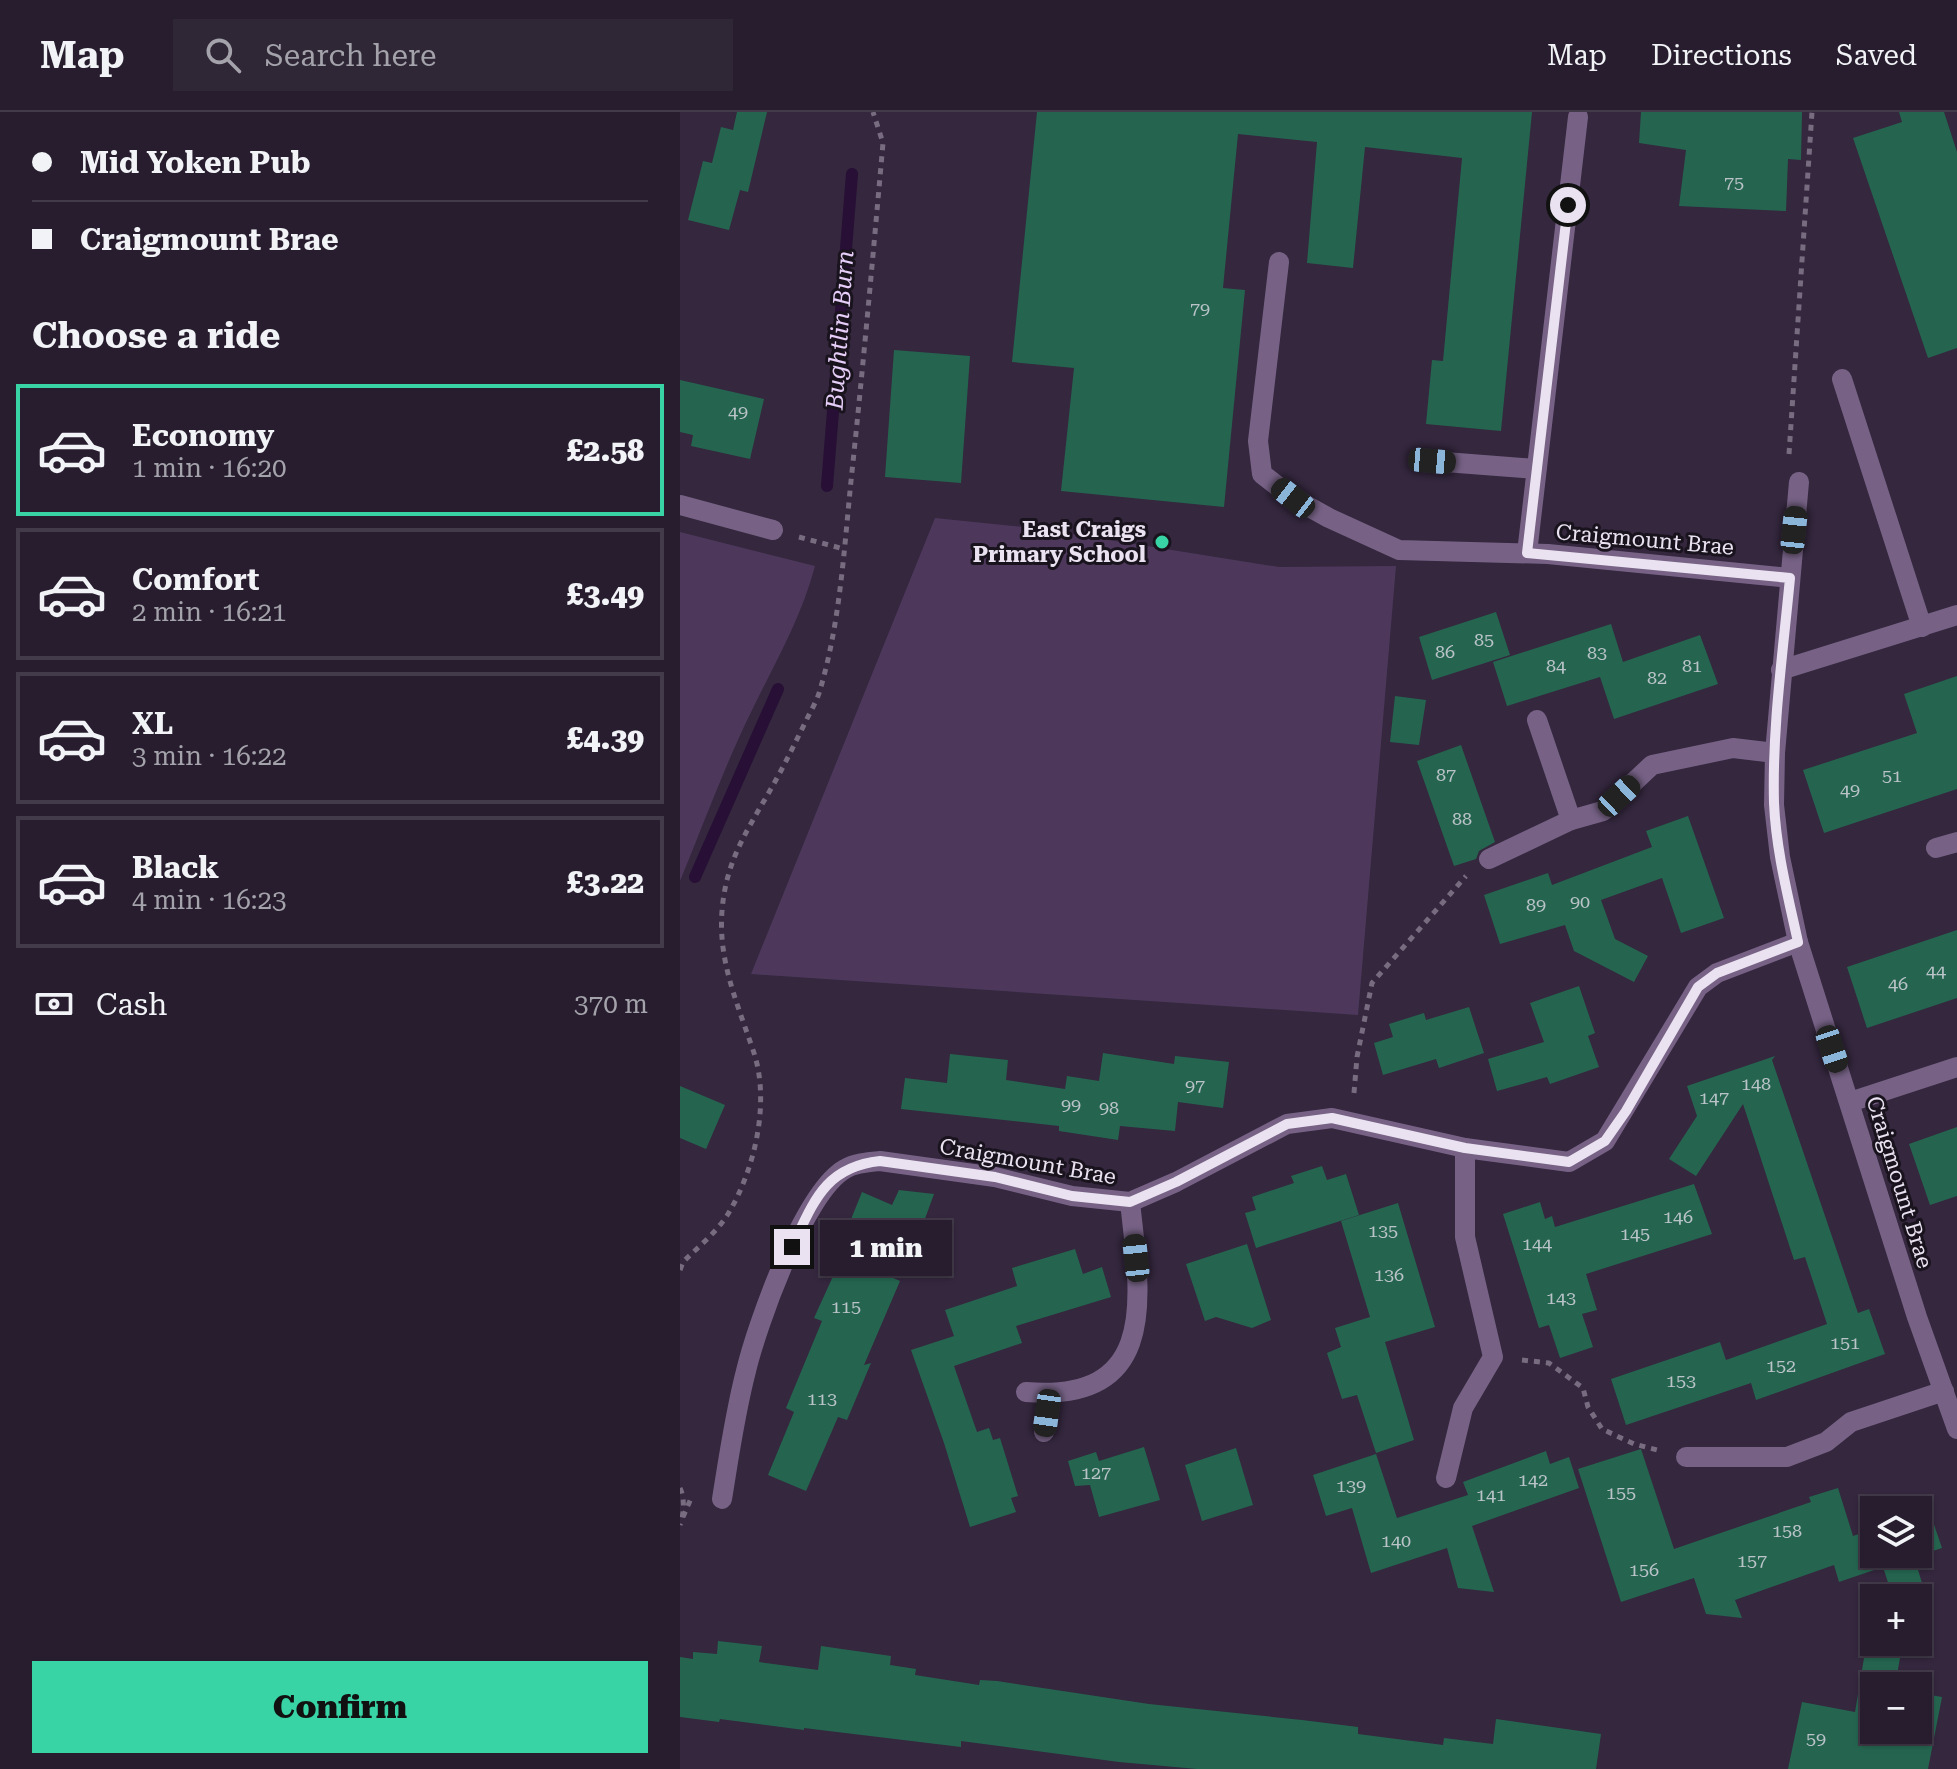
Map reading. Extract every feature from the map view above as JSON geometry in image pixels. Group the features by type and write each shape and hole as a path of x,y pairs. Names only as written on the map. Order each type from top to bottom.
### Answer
{"street":[{"path":"1527,553 1578,117"},
{"name":"Craigmount Brae","path":"1279,262 1258,441 1262,474 1293,498 1399,550 1527,553 1790,578"},
{"path":"1842,379 1922,627"},
{"path":"1432,461 1536,469"},
{"name":"Craigmount Brae","path":"1799,482 1775,753 1774,805 1780,857 1798,942 1917,1317 1957,1429"},
{"path":"680,505 773,530"},
{"path":"1781,670 1957,615"},
{"path":"1537,720 1571,820"},
{"path":"1489,859 1571,820 1603,811 1652,765 1733,748 1775,753"},
{"path":"1936,848 1957,842"},
{"name":"Craigmount Brae","path":"722,1499 746,1368 780,1271 816,1197 844,1169 880,1161 995,1177 1072,1196 1130,1202 1176,1182 1287,1124 1332,1118 1465,1148 1569,1162 1605,1141 1626,1111 1698,987 1717,973 1798,942"},
{"path":"1850,1102 1957,1067"},
{"path":"1446,1478 1463,1408 1493,1357 1465,1237 1465,1148"},
{"name":"Craigmount Brae","path":"1026,1392 1050,1394 1088,1386 1110,1374 1130,1349 1139,1296 1130,1202"},
{"path":"1686,1457 1787,1457 1826,1442 1851,1422 1944,1391"},
{"path":"1044,1432 1050,1394"}],"path":[{"path":"680,1270 683,1262 729,1213 748,1169 759,1123 760,1090 755,1053 740,1017 724,960 721,930 723,905 727,879 737,851 820,693 832,642 844,549 883,143 873,112"},
{"path":"1799,482 1787,481 1812,112"},
{"path":"773,530 844,549"},
{"path":"1355,1122 1357,1057 1372,983 1459,882 1489,859"},
{"path":"1493,1357 1549,1363 1583,1388 1588,1407 1602,1429 1634,1444 1686,1457"},
{"path":"680,1488 683,1493 680,1525"}],"shaded area":[{"path":"935,518 1034,528 1279,567 1396,566 1358,1015 751,974"},
{"path":"680,532 815,566 796,620 734,749 680,881"}],"building":[{"path":"737,112 767,112 748,192 740,190 729,230 688,220 703,161 712,163 721,127 733,130"},
{"path":"1037,112 1532,112 1501,431 1426,424 1432,360 1443,361 1462,158 1365,147 1353,268 1307,263 1317,142 1238,134 1223,288 1245,290 1224,507 1061,491 1074,368 1012,362"},
{"path":"1641,112 1802,112 1801,160 1788,159 1786,211 1679,206 1686,150 1639,143"},
{"path":"1899,112 1944,112 1957,152 1957,348 1928,358 1853,138 1902,122"},
{"path":"894,350 970,356 961,483 885,477"},
{"path":"680,380 764,399 750,459 691,446 693,435 680,432"},
{"path":"1496,612 1510,655 1432,680 1419,637"},
{"path":"1611,624 1623,662 1700,635 1718,684 1614,719 1600,677 1507,706 1493,662"},
{"path":"1957,676 1957,789 1824,833 1803,770 1917,733 1904,694"},
{"path":"1395,696 1426,700 1419,745 1390,742"},
{"path":"1461,745 1495,842 1479,851 1476,859 1454,866 1417,761"},
{"path":"1688,816 1724,918 1681,933 1662,878 1601,900 1615,939 1648,956 1634,982 1574,951 1565,925 1500,944 1484,895 1548,873 1552,885 1652,847 1646,831"},
{"path":"1957,930 1957,998 1867,1028 1847,967"},
{"path":"1579,986 1595,1033 1588,1036 1599,1067 1550,1084 1547,1077 1497,1091 1488,1059 1544,1042 1530,1003"},
{"path":"1469,1007 1484,1053 1439,1068 1436,1059 1383,1075 1374,1043 1393,1037 1389,1024 1424,1013 1426,1020"},
{"path":"1103,1053 1174,1064 1175,1056 1229,1062 1223,1108 1178,1102 1175,1131 1120,1126 1118,1140 1059,1131 1059,1126 901,1109 905,1078 947,1083 950,1054 1008,1060 1006,1080 1065,1089 1067,1076 1099,1081"},
{"path":"1775,1056 1772,1060 1858,1313 1869,1309 1885,1354 1756,1400 1751,1383 1626,1425 1611,1379 1720,1342 1726,1360 1827,1324 1805,1257 1794,1260 1743,1104 1696,1176 1669,1159 1697,1116 1687,1086"},
{"path":"680,1086 725,1105 706,1149 680,1138"},
{"path":"1957,1127 1957,1196 1930,1205 1909,1144"},
{"path":"1322,1166 1327,1180 1346,1174 1359,1215 1256,1248 1245,1213 1256,1210 1252,1197 1294,1183 1291,1176"},
{"path":"1694,1184 1712,1234 1586,1274 1597,1310 1582,1314 1593,1347 1560,1358 1549,1325 1539,1328 1503,1214 1540,1202 1545,1219 1552,1216 1555,1227"},
{"path":"899,1190 934,1194 919,1235 849,1258 900,1281 864,1365 871,1363 847,1420 838,1417 806,1491 768,1475 794,1412 786,1408 822,1321 814,1318 840,1261 833,1264 862,1192 892,1205"},
{"path":"1398,1203 1435,1327 1385,1342 1414,1440 1376,1453 1357,1395 1342,1399 1327,1353 1341,1347 1335,1328 1370,1317 1341,1221"},
{"path":"1247,1244 1271,1320 1252,1328 1216,1317 1205,1321 1186,1264"},
{"path":"1075,1249 1083,1274 1102,1267 1111,1297 1016,1326 1022,1343 954,1366 977,1432 989,1428 993,1440 1000,1438 1018,1496 1011,1498 1016,1512 970,1527 911,1350 954,1336 945,1310 1017,1286 1012,1268"},
{"path":"1144,1447 1160,1500 1099,1517 1090,1485 1075,1486 1068,1461 1096,1452 1099,1461"},
{"path":"1236,1448 1253,1505 1202,1521 1185,1465"},
{"path":"1641,1449 1674,1549 1811,1502 1809,1497 1838,1488 1853,1536 1860,1534 1860,1568 1880,1568 1839,1582 1834,1565 1735,1600 1742,1618 1706,1614 1694,1578 1621,1602 1578,1469"},
{"path":"1546,1451 1550,1464 1569,1457 1579,1488 1472,1526 1494,1592 1458,1588 1447,1548 1371,1573 1352,1508 1326,1516 1313,1475 1376,1454 1397,1518 1468,1495 1463,1482"},
{"path":"1932,1519 1942,1548 1932,1551"},
{"path":"1883,1568 1917,1568 1922,1584 1888,1584"},
{"path":"718,1641 762,1646 759,1662 818,1670 821,1646 891,1656 890,1665 916,1669 915,1675 979,1685 980,1680 997,1681 1149,1704 1358,1727 1358,1734 1443,1745 1444,1738 1493,1744 1496,1719 1601,1734 1596,1769 1197,1769 961,1741 961,1747 680,1717 680,1657 693,1659 693,1652 717,1654"},
{"path":"1864,1656 1900,1658 1898,1672 1862,1672"},
{"path":"1860,1682 1860,1744 1932,1744 1932,1695 1942,1697 1928,1769 1788,1769 1802,1702 1855,1712"}],"waterway":[{"name":"Bughtlin Burn","path":"827,486 852,174"},
{"name":"Bughtlin Burn","path":"695,877 778,689"}],"place":[{"name":"East Craigs Primary School","path":"1162,542"}],"route":[{"path":"792,1247 816,1197 826,1184 844,1169 861,1163 880,1161 995,1177 1072,1196 1130,1202 1176,1182 1287,1124 1332,1118 1465,1148 1569,1162 1605,1141 1626,1111 1698,987 1717,973 1798,942 1780,857 1774,805 1775,753 1790,578 1527,553 1568,205"}]}
